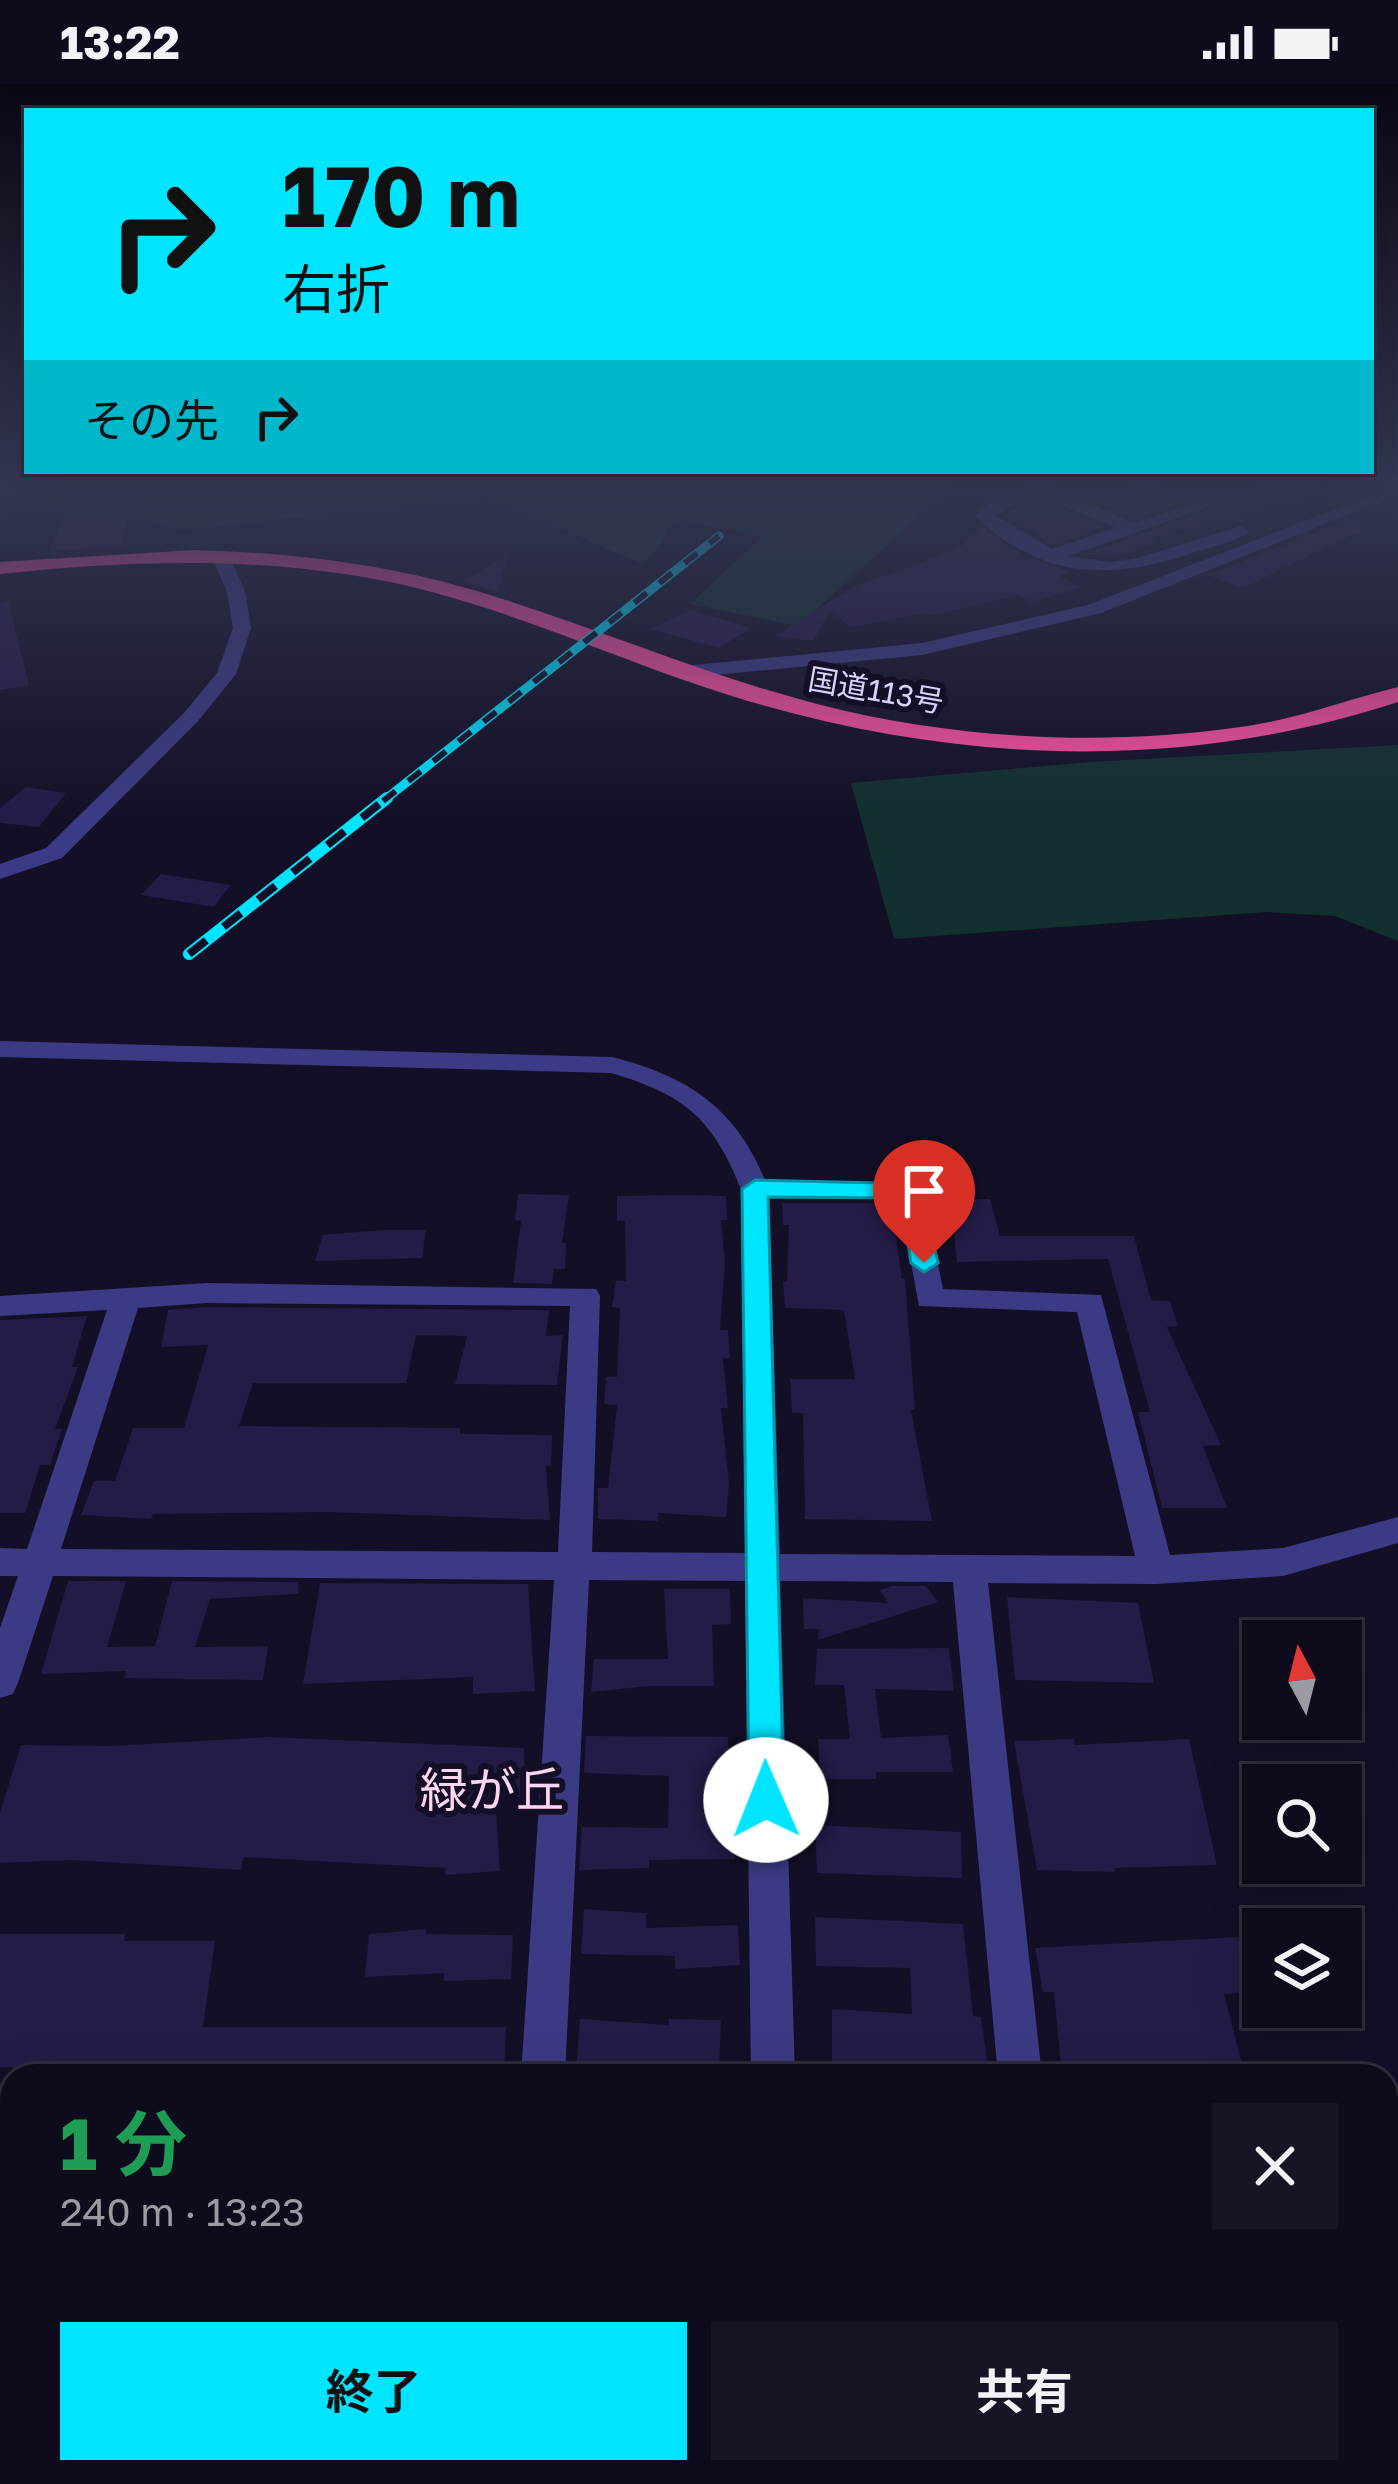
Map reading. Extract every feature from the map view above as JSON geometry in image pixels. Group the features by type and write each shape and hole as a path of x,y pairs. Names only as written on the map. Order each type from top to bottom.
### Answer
{"highway":[{"name":"国道113号","path":"467,597 783,704 864,722 1049,742 1225,735 1298,724 1398,694"}],"street":[{"path":"0,872 54,853 191,717 226,674 242,628 237,597"},
{"path":"683,672 943,644 1094,609 1124,597"},
{"path":"0,859 54,853"},
{"path":"0,1049 612,1065 684,1090 737,1138 755,1189 772,2064"},
{"path":"755,1189 912,1190 931,1299 1090,1302 1156,1570"},
{"path":"0,1306 127,1295 584,1296 579,1534 572,1564 544,2064"},
{"path":"0,1683 127,1295"},
{"path":"0,1562 1156,1570 1283,1562 1398,1530"},
{"path":"969,1567 1019,2064"}],"green space":[{"path":"698,597 830,597 798,626 690,604"},
{"path":"1398,745 1398,941 1335,916 1266,912 894,939 851,783 1090,762"}],"building":[{"path":"837,597 1010,597 929,616 924,613 850,627 830,610 813,641 776,636"},
{"path":"8,602 29,685 0,690 0,604"},
{"path":"691,610 751,628 719,648 651,629"},
{"path":"26,787 66,793 39,827 0,823 0,808"},
{"path":"161,874 230,885 214,907 141,895"},
{"path":"518,1194 569,1195 562,1243 566,1243 565,1269 554,1269 552,1284 513,1283 521,1221 515,1220"},
{"path":"617,1196 726,1196 727,1220 721,1220 725,1262 720,1330 728,1330 730,1358 723,1358 728,1408 721,1408 729,1484 726,1517 658,1513 658,1521 598,1519 598,1488 608,1488 617,1405 604,1404 606,1377 617,1377 620,1308 612,1307 616,1281 626,1281 625,1221 617,1221"},
{"path":"942,1199 990,1199 1000,1236 1134,1236 1151,1300 1170,1301 1178,1326 1167,1327 1221,1445 1203,1446 1227,1508 1162,1508 1138,1412 1150,1412 1108,1259 957,1262 953,1227 946,1227"},
{"path":"782,1203 891,1203 905,1279 915,1410 911,1410 932,1521 805,1519 803,1413 792,1413 790,1379 855,1379 844,1310 785,1308 789,1225 783,1225"},
{"path":"426,1230 422,1258 315,1261 323,1235"},
{"path":"168,1310 549,1310 546,1336 563,1335 557,1385 455,1384 467,1336 416,1335 406,1383 253,1383 239,1426 460,1428 460,1434 552,1435 551,1466 546,1466 550,1520 328,1512 153,1514 151,1519 81,1515 94,1481 115,1481 133,1428 184,1428 208,1345 161,1347"},
{"path":"87,1316 72,1367 78,1367 55,1429 62,1429 50,1465 40,1465 25,1513 0,1513 0,1320"},
{"path":"68,1581 126,1581 107,1647 155,1646 172,1581 298,1582 299,1594 210,1599 195,1647 268,1646 263,1680 124,1678 126,1671 41,1674"},
{"path":"320,1583 528,1584 535,1691 473,1694 473,1677 303,1684"},
{"path":"926,1586 938,1602 818,1640 819,1629 804,1629 803,1598 888,1603 880,1590"},
{"path":"664,1589 730,1589 731,1624 712,1625 714,1686 591,1692 594,1659 668,1659"},
{"path":"1007,1597 1138,1603 1154,1683 1015,1680"},
{"path":"949,1648 954,1691 875,1689 881,1738 948,1735 953,1772 876,1772 876,1779 820,1779 818,1739 850,1739 844,1685 815,1685 817,1649"},
{"path":"586,1736 728,1737 730,1814 738,1814 735,1859 649,1860 649,1868 579,1870 582,1827 668,1828 669,1776 584,1773"},
{"path":"268,1737 524,1748 525,1797 495,1797 500,1871 445,1875 446,1868 243,1857 241,1870 71,1860 0,1863 0,1813 21,1745 110,1746"},
{"path":"1074,1739 1075,1745 1189,1739 1217,1865 1114,1868 1115,1872 1037,1870 1014,1741"},
{"path":"815,1825 961,1832 962,1878 817,1873"},
{"path":"584,1909 646,1913 646,1928 738,1925 740,1965 675,1969 675,1956 581,1954"},
{"path":"815,1917 963,1924 973,2016 981,2017 987,2064 832,2064 832,2009 912,2014 910,1968 816,1966"},
{"path":"426,1929 426,1934 513,1935 511,1979 444,1981 444,1973 365,1977 369,1934"},
{"path":"0,1934 125,1934 124,1941 215,1941 203,2027 506,2027 504,2064 0,2064"},
{"path":"1242,1937 1242,1993 1224,1994 1242,2064 1061,2064 1054,1992 1043,1992 1035,1948"},
{"path":"580,2019 669,2025 669,2019 721,2020 719,2064 577,2064"}],"railway":[{"path":"383,801 642,597"},
{"path":"189,954 387,798"}],"district":[{"name":"緑が丘","path":"492,1789"}],"route":[{"path":"766,1800 755,1189 912,1190 924,1263"}]}
